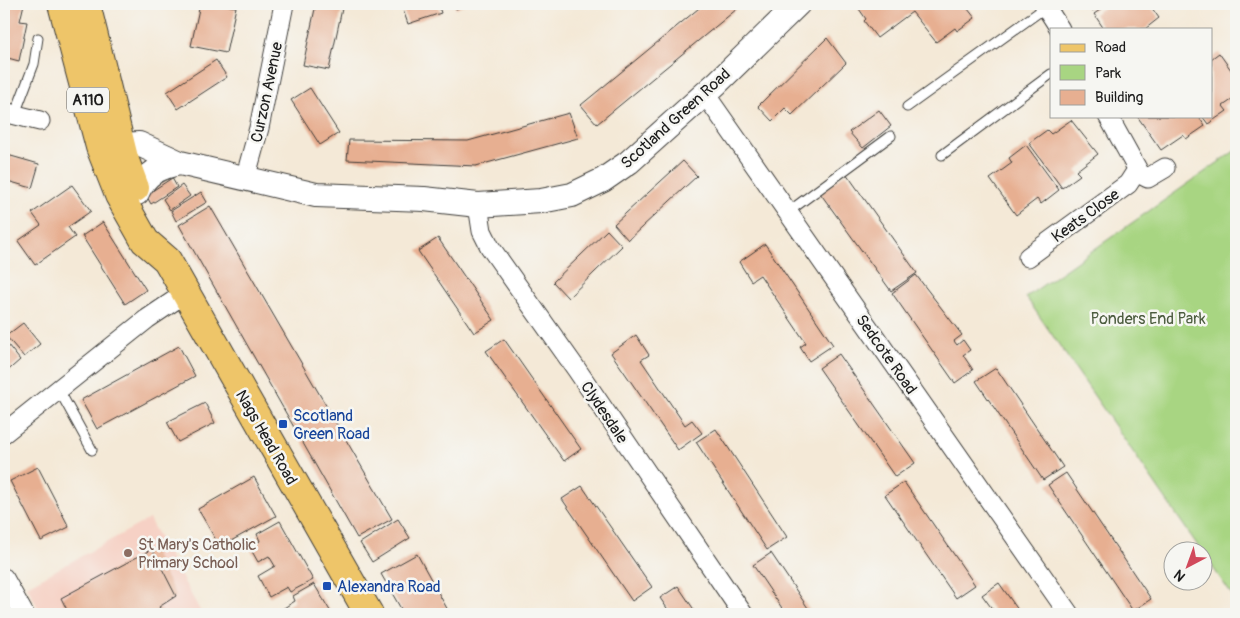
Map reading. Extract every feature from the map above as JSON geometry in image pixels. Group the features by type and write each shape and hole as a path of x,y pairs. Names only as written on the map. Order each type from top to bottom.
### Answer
{"main road":[{"name":"A110","path":"62,4 100,147 128,194"},
{"name":"A110","path":"86,4 122,145"},
{"path":"122,145 114,147 111,152 128,194"},
{"name":"Nags Head Road","path":"128,194 145,241 167,260 184,294 370,614"}],"street":[{"name":"Curzon Avenue","path":"245,179 259,128 284,4"},
{"name":"Scotland Green Road","path":"122,145 139,144 180,163 316,195 424,199 478,205 541,202 572,195 603,180 630,162 705,94 798,4"},
{"path":"1045,5 1059,28"},
{"name":"Sedcote Road","path":"705,94 1069,614"},
{"path":"9,113 40,121"},
{"path":"1109,118 1136,170 1148,178 1165,168"},
{"path":"128,194 143,179 161,167 180,163"},
{"name":"Keats Close","path":"1028,256 1128,184 1136,170"},
{"name":"Clydesdale","path":"478,205 482,231 490,247 582,377 743,614"},
{"path":"4,432 147,319 184,294"},
{"path":"4,578 24,614"}],"lane":[{"path":"907,108 1045,5"},
{"path":"9,113 34,64 38,38"},
{"path":"942,155 1050,75"},
{"path":"788,212 891,136"},
{"path":"59,390 92,450"}],"shaded area":[{"name":"St Mary's Catholic Primary School","path":"149,519 202,614 41,614 27,586"}],"green space":[{"name":"Ponders End Park","path":"1236,150 1236,601 1212,566 1212,540 1194,540 1026,297"}],"building":[{"path":"4,4 24,4 20,21 27,22 19,61 4,57"},
{"path":"200,4 220,4 236,7 226,53 191,46"},
{"path":"316,4 343,4 329,70 303,65"},
{"path":"401,4 438,4 441,13 408,24"},
{"path":"454,4 466,4 456,9"},
{"path":"704,4 743,4 597,124 581,105"},
{"path":"859,4 964,4 975,18 957,31 955,28 936,42 912,12 877,38 864,21 866,19 857,6"},
{"path":"1087,4 1103,4 1092,11"},
{"path":"1109,4 1149,4 1159,18 1146,28 1103,28 1094,14"},
{"path":"827,38 846,63 792,115 785,108 772,121 758,106"},
{"path":"1219,53 1236,77 1236,97 1223,106 1227,111 1208,124 1204,118 1212,118 1212,58"},
{"path":"216,60 227,77 178,109 167,92"},
{"path":"310,88 339,133 320,145 291,100"},
{"path":"879,110 891,126 863,148 849,132"},
{"path":"569,113 578,138 476,166 347,160 349,140 468,141"},
{"path":"1138,118 1199,118 1205,126 1186,139 1183,135 1161,150"},
{"path":"1071,120 1098,154 1076,171 1080,175 1062,188 1029,143 1047,130 1051,134"},
{"path":"1026,145 1059,190 1041,204 1037,199 1016,215 990,179 1012,163 1009,158"},
{"path":"4,154 39,164 32,188 4,180"},
{"path":"683,161 697,176 628,240 614,224"},
{"path":"846,173 917,273 891,291 820,193"},
{"path":"172,178 177,187 151,204 146,195"},
{"path":"72,185 91,211 68,227 75,237 35,265 18,241 41,225 32,213"},
{"path":"182,185 190,196 170,210 163,199"},
{"path":"201,192 207,202 176,221 171,211"},
{"path":"210,206 392,519 357,538 179,225"},
{"path":"103,222 146,290 125,304 82,236"},
{"path":"607,230 622,246 568,298 553,282"},
{"path":"438,238 494,320 474,333 418,251"},
{"path":"765,244 833,345 809,361 800,347 806,343 760,275 751,281 739,262"},
{"path":"916,275 962,335 954,341 957,345 963,340 970,350 963,355 973,370 955,383 892,293"},
{"path":"23,323 40,344 24,357 6,336"},
{"path":"636,335 649,355 641,360 685,425 692,420 702,433 678,450 611,353"},
{"path":"504,339 581,449 564,461 486,351"},
{"path":"4,340 20,360 4,374"},
{"path":"179,346 195,376 97,429 81,400"},
{"path":"839,354 915,463 895,477 819,368"},
{"path":"996,368 1063,467 1043,480 976,381"},
{"path":"205,403 215,423 178,442 167,422"},
{"path":"716,429 787,537 767,550 696,442"},
{"path":"38,467 69,527 41,541 10,481"},
{"path":"1066,473 1151,599 1133,611 1048,485"},
{"path":"254,477 276,516 220,547 198,509"},
{"path":"904,482 975,585 956,598 885,495"},
{"path":"582,486 652,587 632,601 562,499"},
{"path":"398,519 410,538 372,562 360,543"},
{"path":"280,521 313,580 290,592 287,587 269,597 258,576 275,566 269,556 258,562 249,546 260,541 257,534"},
{"path":"152,549 176,596 159,607 164,614 69,614 61,598"},
{"path":"771,553 812,614 786,614 753,565"},
{"path":"417,554 450,614 404,614 381,574"},
{"path":"999,583 1021,614 996,614 982,595"},
{"path":"314,584 332,614 281,614 279,611 295,601 293,596"},
{"path":"678,586 697,614 671,614 660,598"}],"place":[{"name":"Scotland Green Road","path":"283,424"},
{"name":"St Mary's Catholic Primary School","path":"128,553"},
{"name":"Alexandra Road","path":"327,586"}]}
